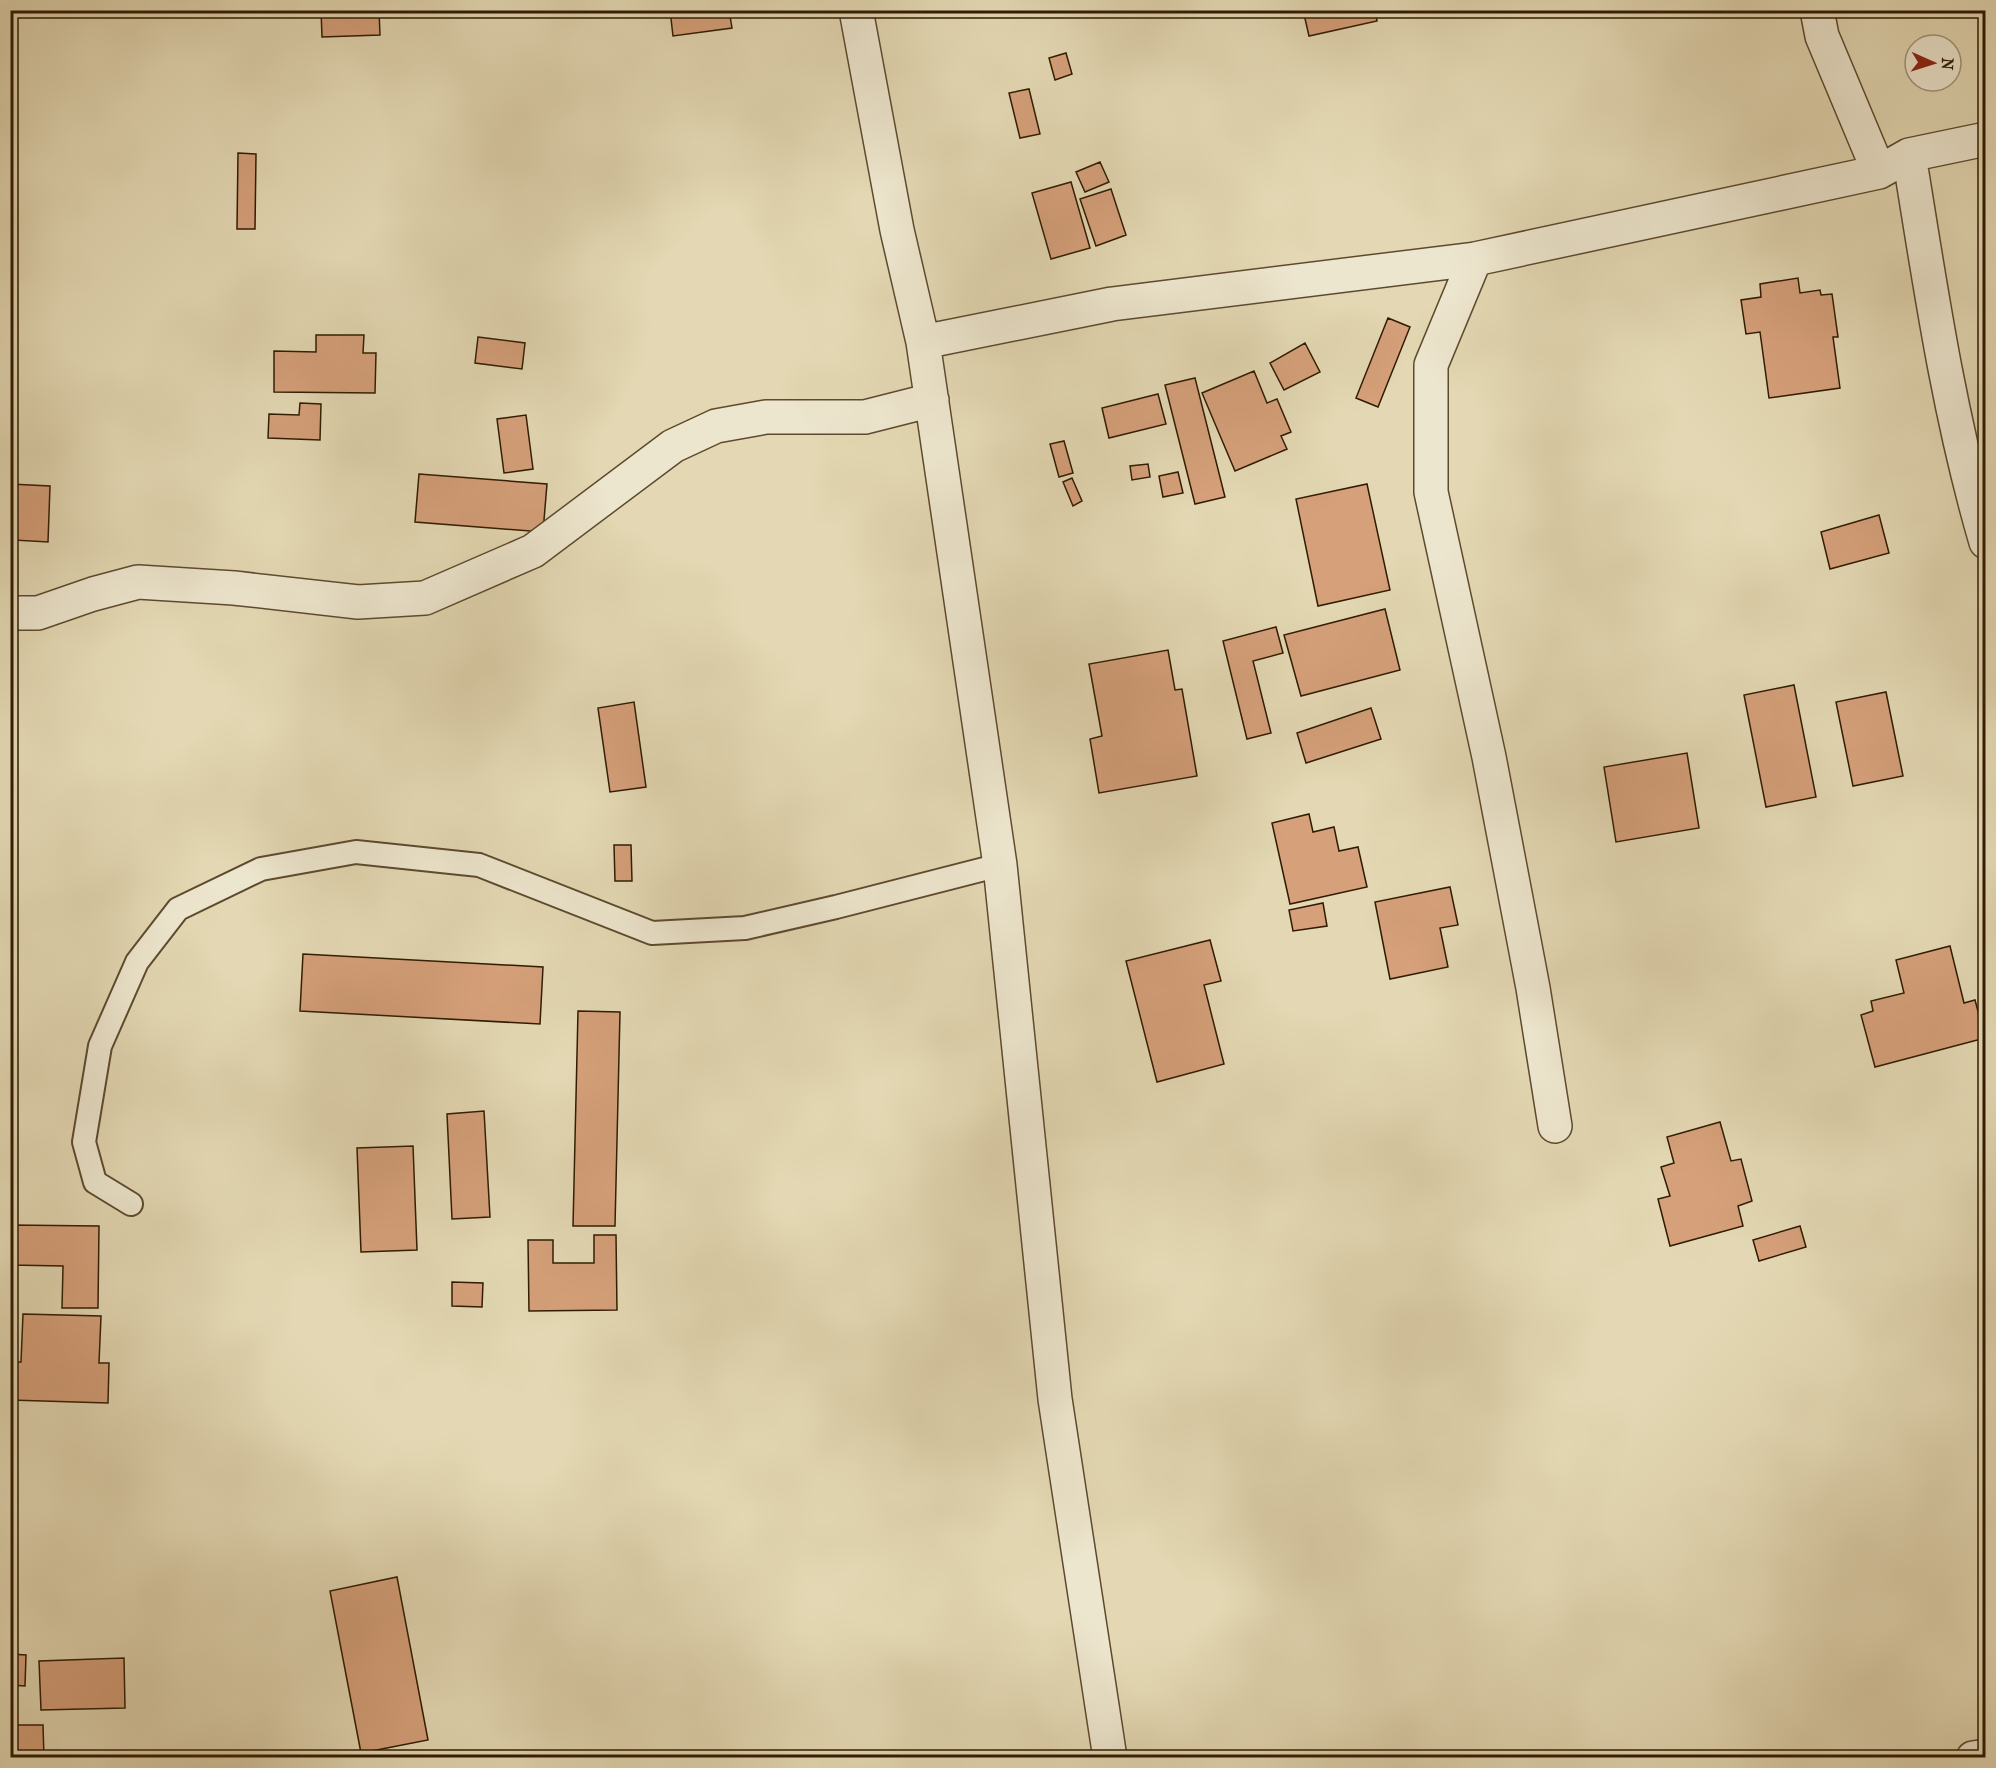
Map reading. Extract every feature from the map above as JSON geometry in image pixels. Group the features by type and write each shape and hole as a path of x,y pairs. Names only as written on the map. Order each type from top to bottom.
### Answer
{"street":[{"path":"856,10 897,230 923,342 1000,865 1055,1399 1110,1758"},
{"path":"1817,10 1822,36 1879,172"},
{"path":"923,342 1112,304 1475,259 1879,172 1909,155 1986,139"},
{"path":"1909,155 1944,369 1976,511 1986,542"},
{"path":"1475,259 1431,365 1431,492 1490,757 1533,988 1555,1126"},
{"path":"10,613 38,614 93,594 138,582 234,588 358,603 425,598 533,551 673,446 716,426 766,417 865,417 932,400"},
{"path":"1973,1758 1986,1756"}],"lane":[{"path":"131,1204 95,1182 84,1142 100,1046 137,962 178,909 261,869 356,852 479,865 652,933 745,928 836,908 1000,865"}],"building":[{"path":"321,10 379,10 380,35 322,37"},
{"path":"670,10 729,10 732,28 673,36"},
{"path":"1303,10 1375,10 1377,21 1309,36"},
{"path":"1066,53 1072,74 1055,80 1049,58"},
{"path":"1029,89 1040,134 1020,138 1009,93"},
{"path":"238,153 256,154 255,229 237,229"},
{"path":"1100,162 1109,182 1085,192 1076,172"},
{"path":"1071,182 1090,248 1051,259 1032,193"},
{"path":"1111,189 1126,235 1096,246 1080,199"},
{"path":"1798,278 1800,293 1820,290 1821,295 1832,294 1838,337 1833,337 1840,388 1769,398 1760,332 1746,334 1741,300 1761,297 1760,284"},
{"path":"1388,318 1410,327 1378,407 1356,398"},
{"path":"316,335 364,335 363,353 376,353 375,393 274,392 274,351 316,352"},
{"path":"478,337 525,343 522,369 475,363"},
{"path":"1305,343 1320,372 1284,390 1270,363"},
{"path":"1254,371 1267,403 1277,399 1291,432 1281,436 1287,449 1235,471 1202,393"},
{"path":"1195,378 1225,497 1195,504 1165,385"},
{"path":"1158,394 1166,424 1109,438 1102,408"},
{"path":"300,403 321,404 320,440 268,438 269,414 299,415"},
{"path":"526,415 533,469 504,473 497,419"},
{"path":"1064,441 1073,473 1059,477 1050,444"},
{"path":"1148,464 1150,477 1132,480 1130,466"},
{"path":"1178,472 1183,493 1163,497 1159,476"},
{"path":"419,474 547,484 543,532 415,522"},
{"path":"1072,478 1082,501 1073,506 1063,482"},
{"path":"10,484 50,486 48,542 14,540 14,553 10,552"},
{"path":"1367,484 1390,590 1318,606 1296,499"},
{"path":"1879,515 1889,553 1830,569 1821,532"},
{"path":"1385,609 1400,670 1301,696 1284,635"},
{"path":"1276,627 1283,653 1253,661 1271,733 1247,739 1223,641"},
{"path":"1168,650 1175,690 1182,689 1197,776 1099,793 1090,739 1102,736 1089,664"},
{"path":"1794,685 1816,797 1766,807 1744,695"},
{"path":"1886,692 1903,776 1853,786 1836,702"},
{"path":"634,702 646,787 610,792 598,708"},
{"path":"1371,708 1381,739 1306,763 1297,733"},
{"path":"1687,753 1699,828 1616,842 1604,767"},
{"path":"1309,814 1313,832 1334,827 1339,851 1358,847 1367,887 1290,904 1272,823"},
{"path":"614,845 631,845 632,881 615,881"},
{"path":"1450,887 1458,925 1440,928 1448,967 1390,979 1375,902"},
{"path":"1323,903 1327,926 1293,931 1289,910"},
{"path":"1210,940 1221,981 1204,985 1224,1064 1157,1082 1126,961"},
{"path":"1950,946 1964,1003 1975,1000 1985,1038 1875,1067 1861,1015 1873,1011 1871,1001 1904,993 1896,960"},
{"path":"303,954 543,967 540,1024 300,1011"},
{"path":"578,1011 620,1012 615,1226 573,1226"},
{"path":"484,1111 490,1217 452,1219 447,1114"},
{"path":"1720,1122 1731,1161 1741,1159 1752,1201 1738,1206 1743,1226 1670,1246 1658,1199 1670,1196 1661,1167 1674,1163 1667,1137"},
{"path":"413,1146 417,1250 361,1252 357,1148"},
{"path":"10,1225 99,1226 98,1308 62,1308 63,1266 10,1265"},
{"path":"1800,1226 1806,1247 1759,1261 1753,1240"},
{"path":"594,1235 616,1235 617,1310 529,1311 528,1240 553,1240 553,1263 594,1263"},
{"path":"452,1282 483,1283 482,1307 452,1306"},
{"path":"23,1314 101,1316 99,1363 109,1363 108,1403 10,1400 10,1362 21,1362"},
{"path":"397,1577 428,1740 361,1753 330,1591"},
{"path":"10,1654 26,1655 25,1686 10,1685"},
{"path":"124,1658 125,1708 41,1710 39,1661"},
{"path":"10,1725 43,1725 44,1758 10,1758"}]}
